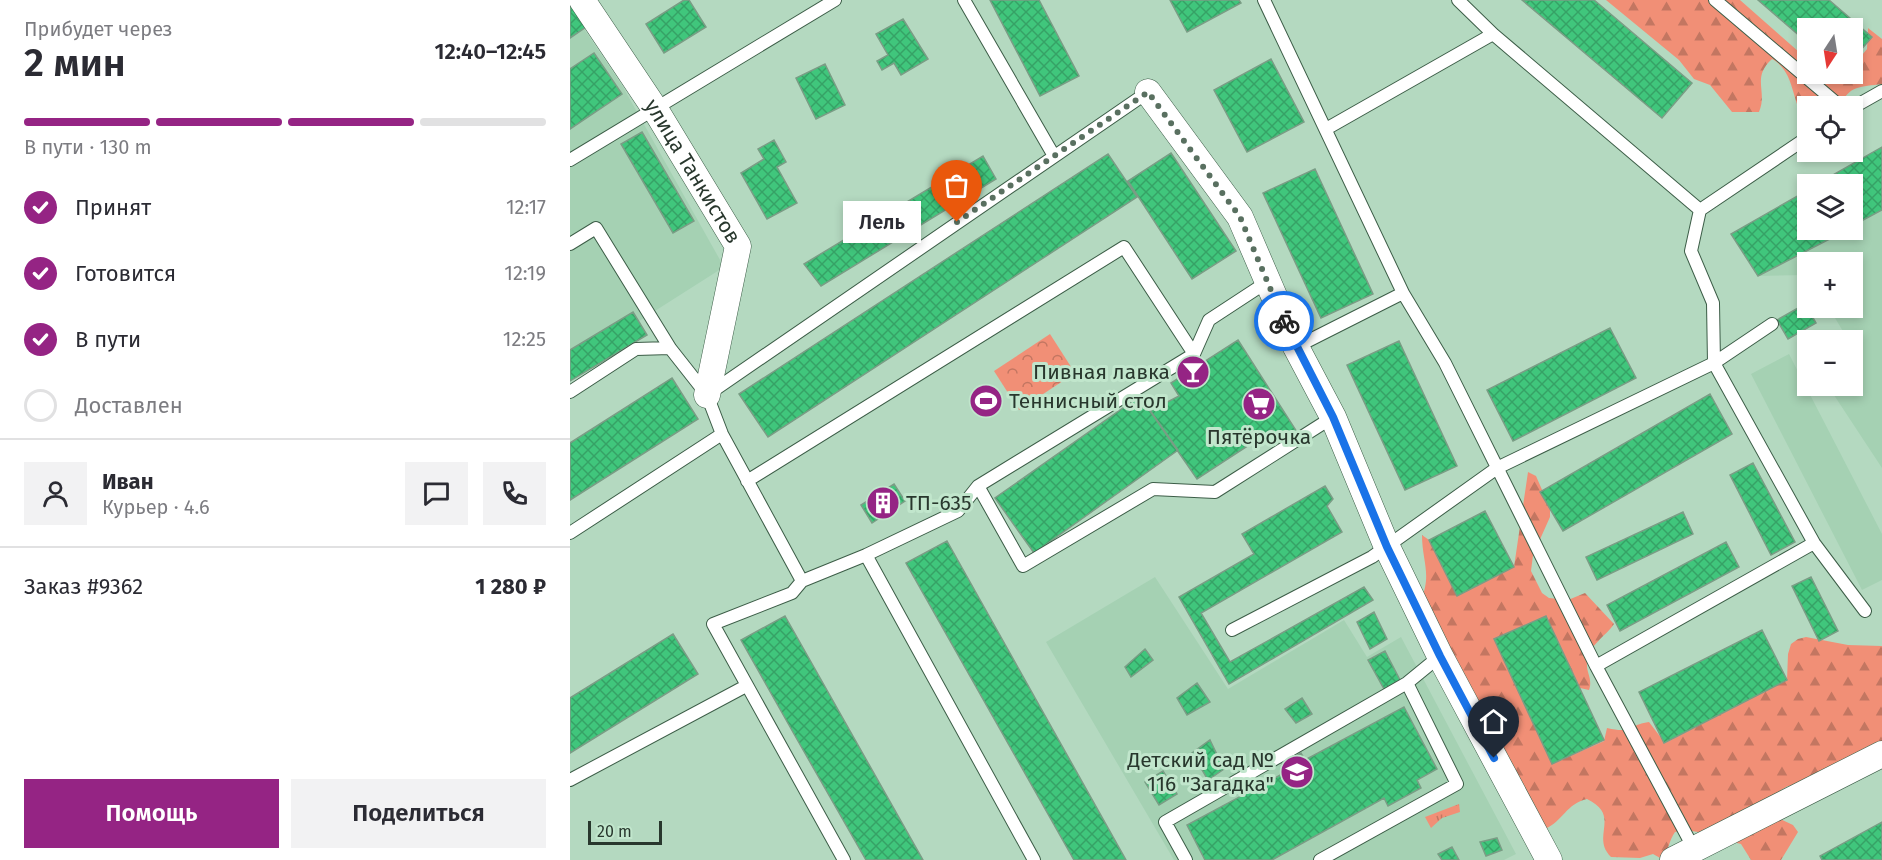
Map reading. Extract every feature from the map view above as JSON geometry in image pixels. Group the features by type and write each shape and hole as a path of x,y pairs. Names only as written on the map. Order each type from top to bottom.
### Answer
{"street":[{"name":"улица Танкистов","path":"582,0 656,109 738,246 707,395"},
{"path":"1148,92 1240,217 1296,347 1333,417 1387,547 1440,656 1549,860"},
{"path":"1683,854 1882,754"}],"lane":[{"path":"570,160 835,0"},
{"path":"964,0 1054,156"},
{"path":"1264,0 1403,293 1445,363 1596,666 1683,854"},
{"path":"1458,0 1493,34 1700,210"},
{"path":"1715,0 1828,96"},
{"path":"1326,129 1493,34"},
{"path":"1863,102 1882,91"},
{"path":"707,395 1148,92"},
{"path":"1797,144 1700,210 1691,251 1713,303 1714,363 1814,543 1865,611"},
{"path":"570,244 596,228 670,348 707,395 722,434 802,581"},
{"path":"747,481 1124,247 1194,354"},
{"path":"844,860 712,624 792,593 802,581 866,555 958,511 978,486 1194,354 1209,320 1267,282"},
{"path":"1296,347 1403,293"},
{"path":"1232,630 1387,547 1497,468 1714,363 1772,324"},
{"path":"570,392 636,349 670,348"},
{"path":"978,486 1023,566 1152,489 1215,492 1333,417"},
{"path":"570,533 722,434"},
{"path":"1596,666 1814,543"},
{"path":"866,555 1034,860"},
{"path":"1186,860 1165,822 1407,682 1440,656"},
{"path":"1320,860 1457,784 1407,682"},
{"path":"570,780 746,686"}],"shaded area":[{"path":"570,8 623,87 724,267 570,365"},
{"path":"1882,147 1882,468 1835,396 1863,396 1863,330 1842,330 1835,318 1863,318 1863,252 1797,252 1797,275 1758,276 1731,234 1797,196 1797,240 1863,240 1863,174 1835,174 1856,162 1863,162 1863,158"},
{"path":"1789,354 1797,369 1797,396 1811,396 1882,534 1882,580 1862,590 1751,374"},
{"name":"Детский сад № 116 \"Загадка\"","path":"1155,577 1228,689 1344,620 1367,657 1401,637 1516,854 1504,860 1174,860 1046,642"}],"green space":[{"path":"1606,0 1740,0 1797,50 1797,84 1863,84 1863,54 1867,49 1868,28 1882,39 1882,84 1856,88 1846,96 1797,96 1797,103 1786,72 1772,59 1762,72 1762,98 1759,112 1732,112 1710,85 1694,79 1679,60"},
{"path":"1050,334 1075,373 1019,410 994,371"},
{"path":"1528,472 1536,476 1550,508 1550,517 1533,555 1531,571 1542,593 1549,598 1568,600 1585,593 1614,624 1590,651 1587,666 1589,690 1580,688 1546,616 1494,639 1552,764 1604,741 1607,728 1626,730 1649,722 1665,743 1787,680 1788,654 1791,644 1798,639 1806,637 1848,645 1882,646 1882,743 1799,785 1788,786 1781,790 1770,804 1778,818 1793,825 1798,832 1781,860 1751,860 1741,844 1692,831 1675,832 1662,859 1653,854 1640,858 1611,857 1603,841 1603,812 1587,799 1574,804 1556,822 1545,829 1421,600 1426,583 1422,535 1429,540 1457,596 1514,567"},
{"path":"1459,804 1460,812 1442,818 1431,828 1425,817"}],"building":[{"path":"684,0 689,0 706,27 664,53 646,24"},
{"path":"990,0 1039,0 1079,76 1040,96"},
{"path":"1170,0 1239,0 1241,3 1187,32"},
{"path":"1522,0 1594,0 1692,83 1662,118"},
{"path":"1758,0 1829,0 1850,18 1797,18 1797,34"},
{"path":"570,4 586,27 570,38"},
{"path":"903,19 928,59 901,75 894,63 882,70 877,61 888,55 876,34"},
{"path":"1863,29 1872,37 1863,47"},
{"path":"594,53 622,94 570,129 570,69"},
{"path":"1271,59 1304,122 1247,152 1214,90"},
{"path":"825,64 845,105 816,119 796,78"},
{"path":"642,132 694,221 673,233 621,144"},
{"path":"774,140 786,162 777,167 797,203 767,219 741,173 764,159 758,149"},
{"path":"1882,147 1882,210 1863,220 1863,174 1835,174 1856,162 1863,162 1863,158"},
{"path":"1171,153 1236,251 1192,279 1128,181"},
{"path":"1108,154 1137,197 768,437 739,394"},
{"path":"983,156 996,179 821,286 804,264"},
{"path":"1315,169 1373,294 1321,318 1263,193"},
{"path":"1797,196 1797,240 1828,240 1804,252 1797,252 1797,256 1758,276 1731,234"},
{"path":"1797,309 1797,318 1813,318 1816,323 1804,330 1797,330 1797,334 1788,339 1777,320"},
{"path":"633,312 647,335 570,381 570,350"},
{"path":"1610,328 1636,378 1513,441 1487,390"},
{"path":"1238,340 1297,432 1280,443 1272,430 1197,479 1150,411 1179,396 1171,383"},
{"path":"1399,341 1457,466 1405,490 1347,365"},
{"path":"672,378 698,419 570,500 570,443"},
{"path":"1710,394 1732,434 1563,531 1540,492"},
{"path":"1140,396 1178,450 1034,553 995,498"},
{"path":"1753,463 1795,542 1771,555 1730,475"},
{"name":"ТП-635","path":"894,484 905,501 872,523 861,505"},
{"path":"1325,486 1333,499 1327,506 1342,532 1201,613 1230,662 1364,587 1373,600 1229,684 1179,597 1254,554 1242,534"},
{"path":"1485,511 1514,567 1457,596 1429,540"},
{"path":"1683,512 1693,534 1597,580 1586,557"},
{"path":"947,541 1126,860 1074,860 906,563"},
{"path":"1726,542 1739,567 1620,631 1607,605"},
{"path":"1811,577 1838,631 1819,641 1792,586"},
{"path":"1374,612 1387,639 1370,649 1357,622"},
{"path":"785,616 923,860 866,860 794,734 741,640"},
{"path":"1546,616 1604,740 1552,764 1494,639"},
{"path":"1762,630 1787,680 1664,743 1639,692"},
{"path":"673,634 698,674 570,753 570,698"},
{"path":"1145,649 1153,660 1131,677 1125,667"},
{"path":"1385,651 1400,680 1384,689 1368,660"},
{"path":"1197,683 1210,702 1187,715 1177,698"},
{"path":"1302,698 1312,714 1296,723 1285,709"},
{"path":"1404,707 1437,769 1417,780 1421,788 1388,806 1384,798 1272,860 1205,860 1187,825 1286,772 1282,764 1301,753 1305,760"},
{"path":"1210,740 1224,769 1208,780 1192,753"},
{"path":"1163,771 1177,794 1159,805 1145,782"},
{"path":"1882,822 1882,860 1822,860 1820,856"},
{"path":"1497,838 1502,850 1486,856 1480,842"},
{"path":"1452,847 1459,860 1442,860 1438,854"}],"way so far":[{"path":"957,222 1148,92 1240,217 1284,321"}],"place":[{"name":"Лель","path":"957,222"},
{"name":"Пивная лавка","path":"1193,372"},
{"name":"Теннисный стол","path":"986,401"},
{"name":"Пятёрочка","path":"1259,404"},
{"name":"ТП-635","path":"883,503"},
{"name":"Детский сад № 116 \"Загадка\"","path":"1297,772"}],"route":[{"path":"1284,321 1333,417 1387,547 1440,656 1494,758"}]}
